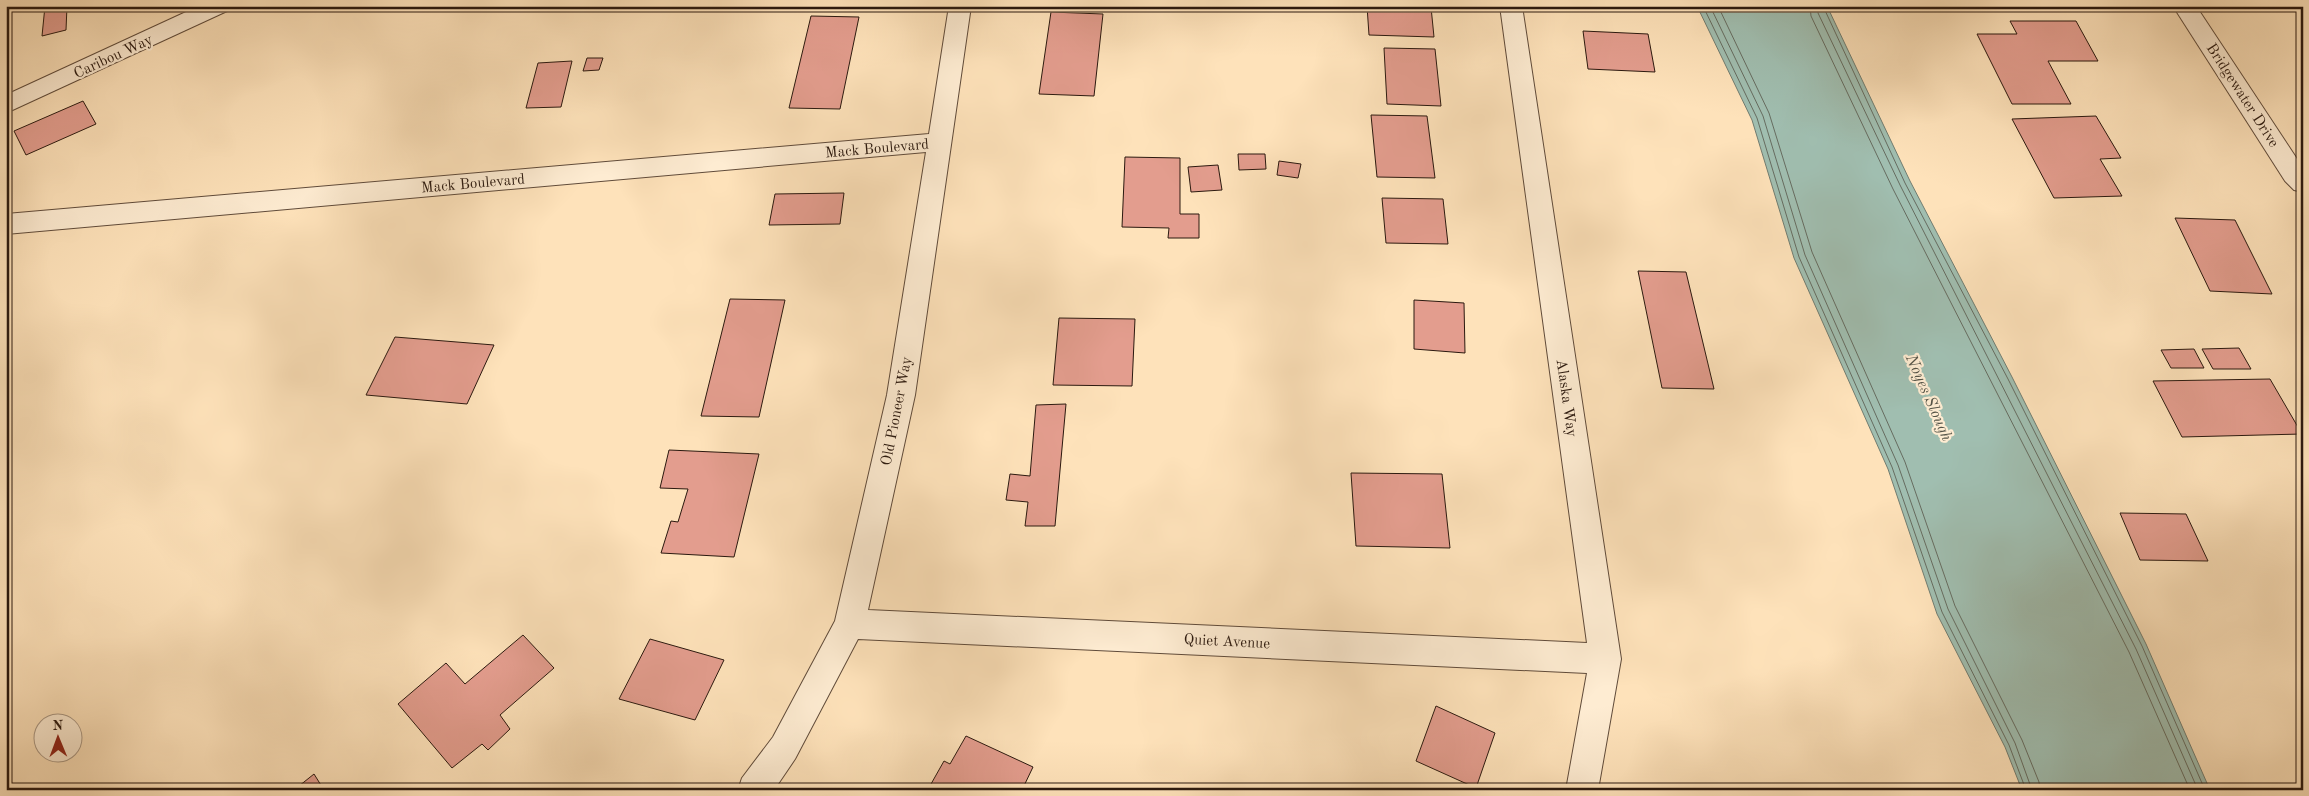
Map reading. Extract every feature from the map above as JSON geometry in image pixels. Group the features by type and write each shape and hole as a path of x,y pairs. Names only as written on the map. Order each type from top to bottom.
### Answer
{"street":[{"name":"Caribou Way","path":"6,105 219,6"},
{"name":"Old Pioneer Way","path":"754,790 784,748 850,624 901,395 960,6"},
{"name":"Alaska Way","path":"1511,6 1605,659 1582,790"},
{"name":"Bridgewater Drive","path":"2184,6 2294,174 2303,183"},
{"name":"Mack Boulevard","path":"6,224 940,142"},
{"name":"Quiet Avenue","path":"850,624 1605,659"}],"water":[{"name":"Noyes Slough","path":"1697,6 1827,6 1910,181 2012,377 2146,644 2210,790 2022,790 2005,747 1937,614 1888,469 1794,258 1752,120"}],"building":[{"path":"45,6 67,6 66,30 42,36"},
{"path":"1367,6 1431,7 1434,37 1369,35"},
{"path":"1051,12 1103,14 1094,96 1039,94"},
{"path":"811,16 859,17 840,109 789,108"},
{"path":"2010,21 2076,21 2098,61 2048,61 2071,104 2012,104 1977,34 2017,34"},
{"path":"1583,31 1648,34 1655,72 1588,69"},
{"path":"1384,48 1435,49 1441,106 1387,104"},
{"path":"587,58 603,58 599,70 583,71"},
{"path":"572,61 561,107 526,108 538,63"},
{"path":"83,101 96,124 26,155 14,131"},
{"path":"1371,115 1427,116 1435,178 1377,177"},
{"path":"2096,116 2121,158 2100,159 2122,196 2054,198 2012,119"},
{"path":"1238,154 1265,154 1266,169 1239,170"},
{"path":"1125,157 1180,158 1180,214 1199,214 1199,238 1168,238 1169,228 1122,227"},
{"path":"1279,161 1301,164 1298,178 1277,175"},
{"path":"1218,165 1222,190 1191,192 1188,167"},
{"path":"844,193 840,224 769,225 775,194"},
{"path":"1382,198 1443,199 1448,244 1386,243"},
{"path":"2175,218 2235,220 2272,294 2210,291"},
{"path":"1638,271 1686,272 1714,389 1662,388"},
{"path":"730,299 785,300 759,417 701,416"},
{"path":"1414,300 1464,303 1465,353 1414,349"},
{"path":"1059,318 1135,319 1132,386 1053,385"},
{"path":"395,337 494,345 467,404 366,395"},
{"path":"2239,348 2251,369 2213,369 2202,349"},
{"path":"2194,349 2204,368 2171,368 2161,350"},
{"path":"2270,379 2302,434 2182,437 2153,381"},
{"path":"1066,404 1055,526 1025,526 1028,502 1006,500 1010,474 1030,476 1036,405"},
{"path":"669,450 759,454 734,557 661,553 671,521 678,522 688,489 660,488"},
{"path":"1351,473 1442,474 1450,548 1356,546"},
{"path":"2120,513 2186,514 2208,561 2140,560"},
{"path":"523,635 554,668 500,715 510,729 488,750 482,744 452,768 398,704 446,663 465,684"},
{"path":"650,639 724,660 695,720 619,699"},
{"path":"1436,706 1495,733 1476,788 1416,761"},
{"path":"966,736 1033,767 1022,790 937,790 939,788 931,784 944,761 950,764"},
{"path":"314,774 324,790 294,790"}]}
